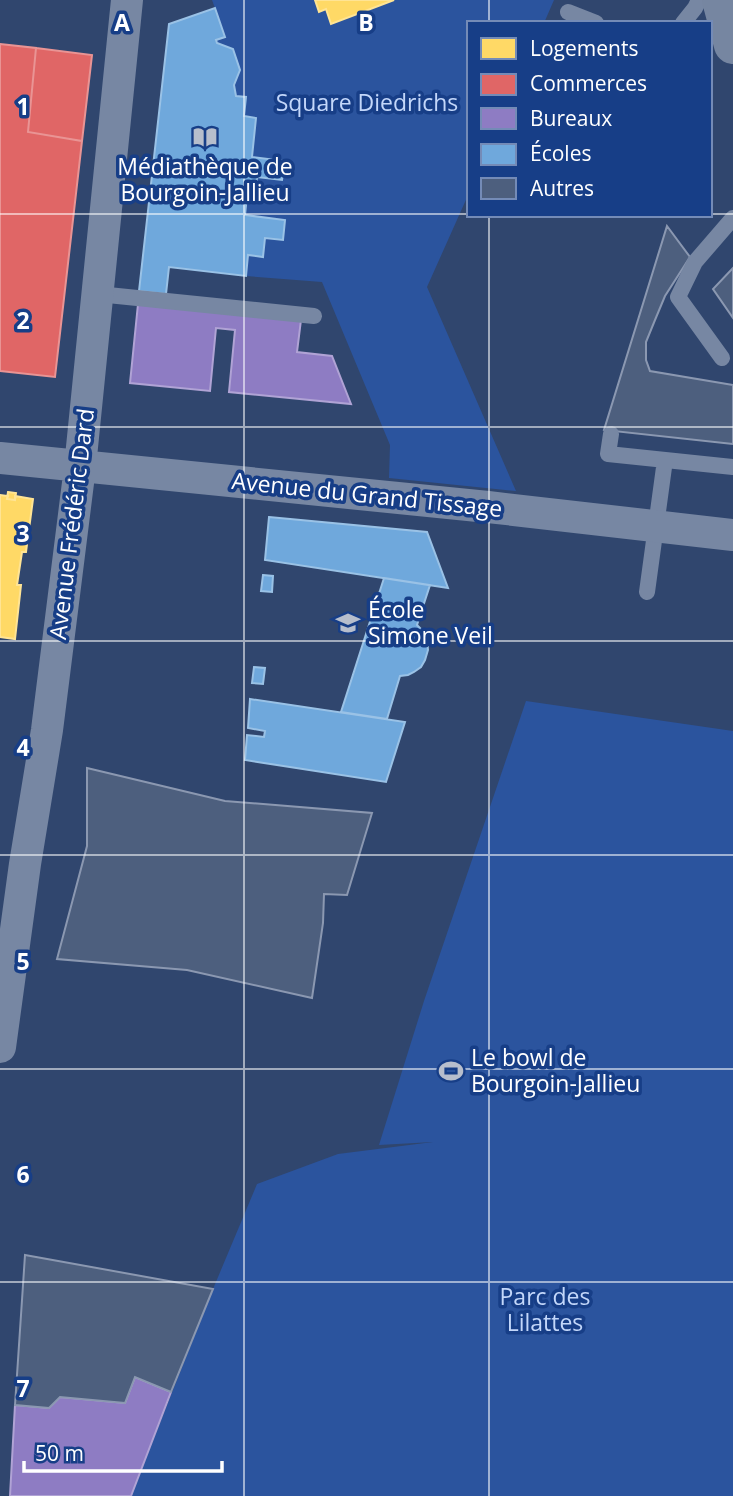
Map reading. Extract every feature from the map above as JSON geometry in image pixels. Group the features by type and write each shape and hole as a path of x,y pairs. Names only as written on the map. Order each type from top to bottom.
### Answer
{"street":[{"name":"Avenue Frédéric Dard","path":"0,1047 25,864 47,730 80,467 127,0"},
{"name":"Avenue du Grand Tissage","path":"0,458 733,535"}],"lane":[{"path":"685,21 695,8 720,15"},
{"path":"568,12 591,21"},
{"path":"722,358 678,297 695,262 733,218"},
{"path":"98,294 314,316"},
{"path":"611,434 608,454 733,467"},
{"path":"646,592 666,460"}],"green space":[{"name":"Square Diedrichs","path":"212,0 554,0 545,21 467,21 467,197 427,287 516,491 389,478 390,445 322,282 246,276 248,255 263,257 265,238 283,239 285,220 245,215 247,196 255,197 257,177 282,180 284,161 252,157 256,118 244,116 246,97 236,96 234,85 240,70 216,40 225,36"},
{"name":"Parc des Lilattes","path":"526,701 733,731 733,1496 131,1496 257,1184 338,1154 433,1142 379,1145 424,1001"}],"building: Logements":[{"path":"315,0 394,0 331,24 326,9 319,12"},
{"path":"8,492 16,493 15,500 7,499"},
{"path":"0,495 15,500 15,496 33,499 26,552 22,552 17,585 21,585 15,639 0,637"}],"building: Commerces":[{"path":"0,44 36,48 28,132 82,141 55,377 0,371"},
{"path":"36,48 92,55 82,141 28,132"}],"building: Bureaux":[{"path":"138,304 301,320 297,352 332,356 351,404 229,392 235,330 216,328 210,391 130,383"},
{"path":"135,1377 171,1392 131,1496 10,1496 15,1405 49,1408 60,1397 125,1403"}],"building: Écoles":[{"name":"Médiathèque de Bourgoin-Jallieu","path":"215,8 225,37 216,40 217,43 233,49 240,70 234,85 236,96 246,97 244,116 256,118 252,157 285,161 282,180 257,177 255,197 247,196 245,215 285,220 283,240 265,238 263,257 248,255 246,276 169,267 166,294 139,291 169,24"},
{"path":"269,517 427,532 448,588 265,560"},
{"path":"263,575 273,576 272,592 261,591"},
{"path":"384,578 430,585 417,625 427,640 425,660 414,672 400,676 387,719 341,712"},
{"path":"254,667 265,668 263,684 252,683"},
{"path":"250,699 405,722 386,782 245,760 247,735 264,737 265,731 248,728"}],"building: Autres":[{"path":"667,226 690,257 665,296 646,342 646,360 650,371 733,385 733,444 604,430"},
{"path":"733,268 733,318 713,289"},
{"path":"87,768 225,801 372,813 347,895 324,894 323,923 312,998 187,970 57,959 87,846"},
{"path":"25,1255 213,1289 171,1392 135,1377 125,1403 60,1397 49,1408 15,1405"}],"place":[{"name":"Médiathèque de Bourgoin-Jallieu","path":"205,137"},
{"name":"École Simone Veil","path":"348,623"},
{"name":"Le bowl de Bourgoin-Jallieu","path":"451,1071"}]}
